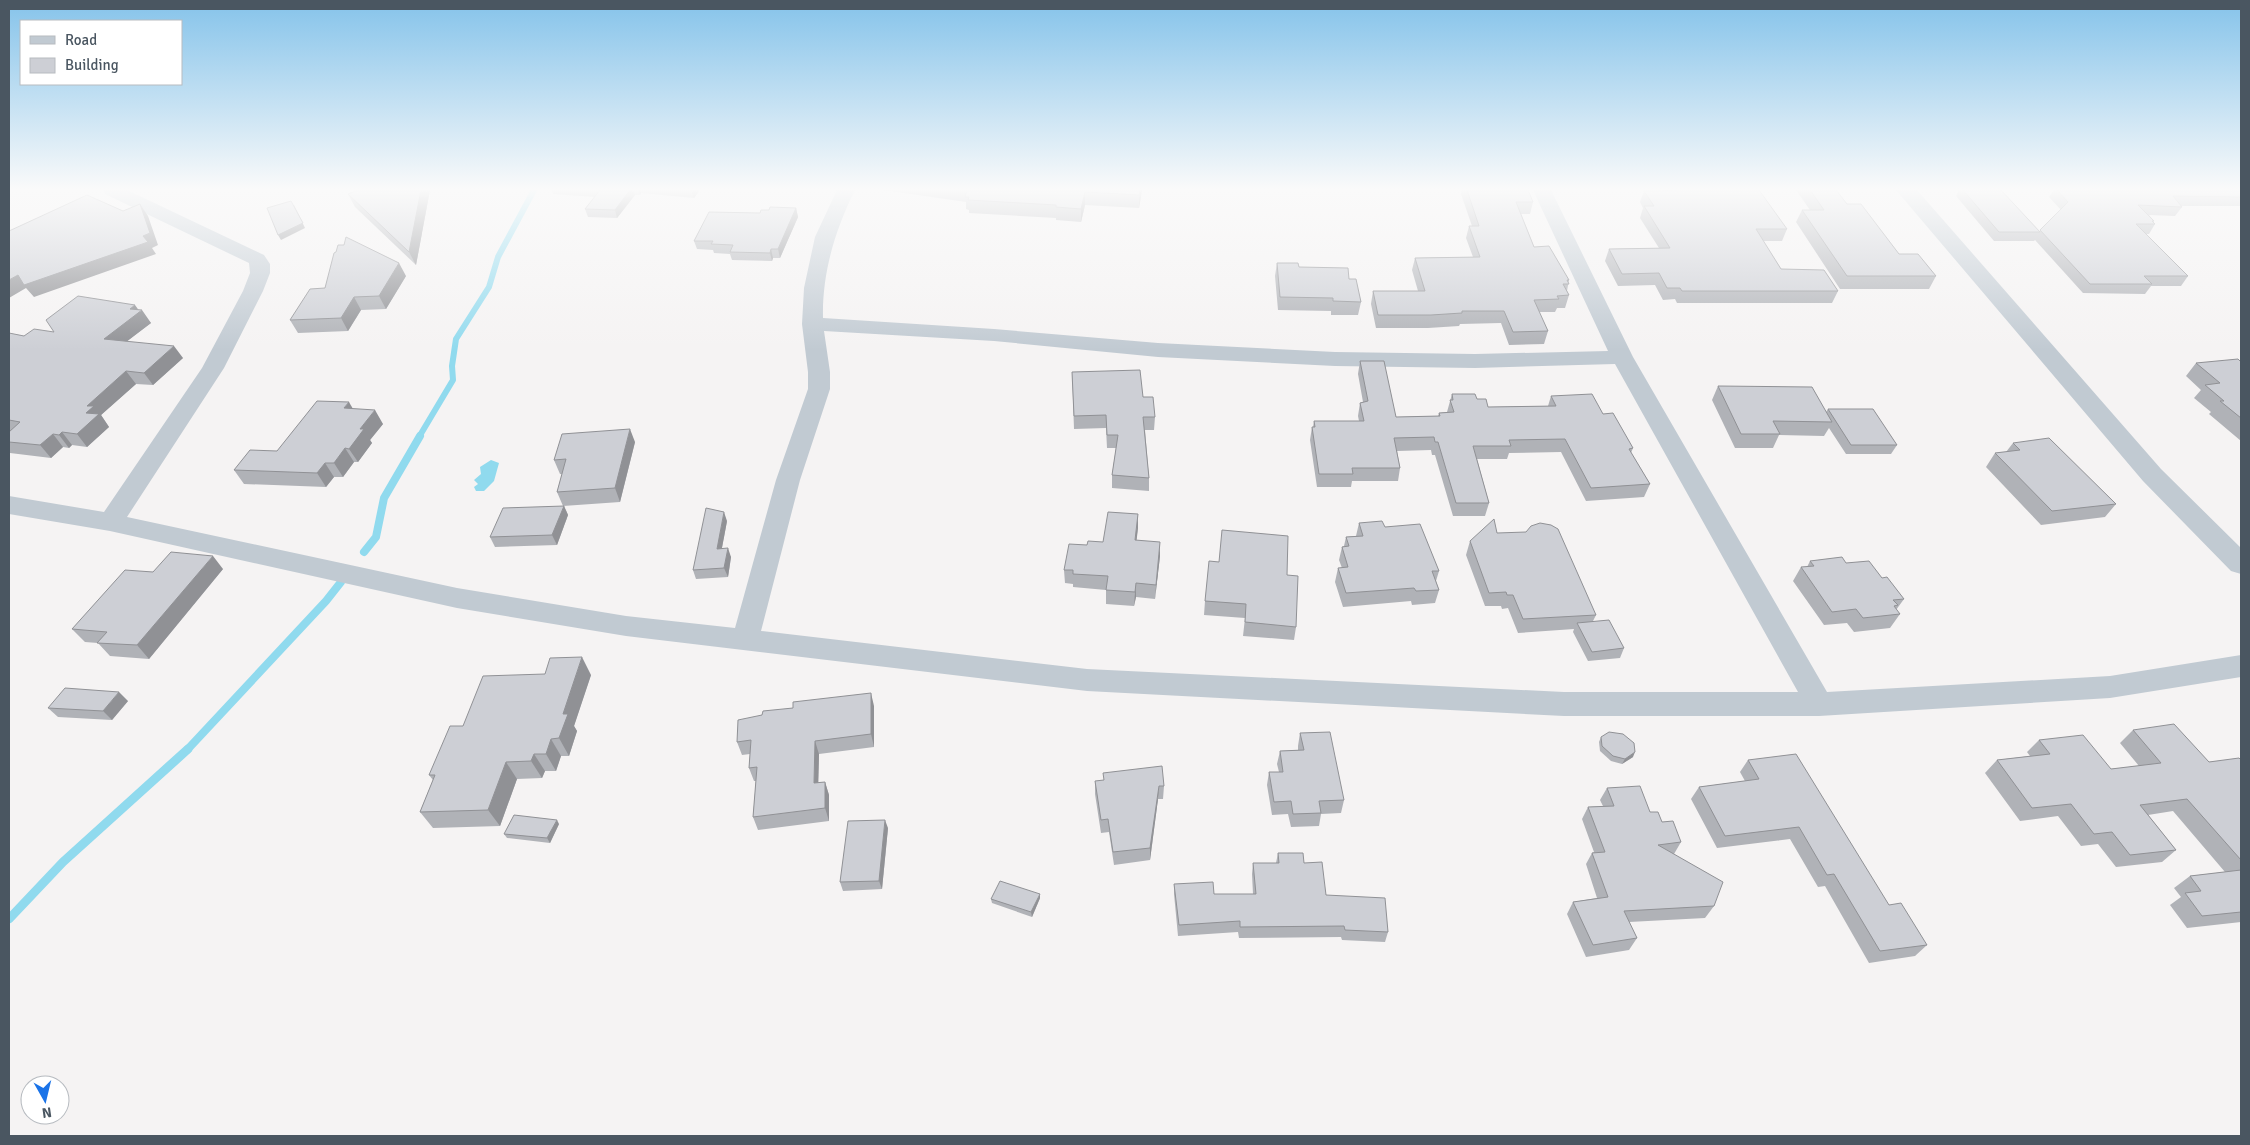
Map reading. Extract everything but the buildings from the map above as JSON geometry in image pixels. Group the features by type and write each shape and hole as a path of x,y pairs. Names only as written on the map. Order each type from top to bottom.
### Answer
{"street":[{"path":"110,522 213,368 253,291 260,273 260,264 257,259 224,243"},
{"path":"745,642 788,480 819,389 819,365 813,324 813,284 824,243"},
{"path":"1568,243 1622,357 1819,704"},
{"path":"1952,243 2152,475 2237,554"},
{"path":"813,324 994,335 1158,350 1336,359 1475,361 1622,357"},
{"path":"9,505 110,522 457,598 626,626 745,642 1087,680 1564,704 1819,704 2110,686 2241,666"}],"water":[{"path":"491,460 499,463 494,481 484,491 476,491 474,487 478,484 474,480 481,474 480,467"}],"waterway":[{"path":"419,437 453,380 452,366 456,339 489,287 498,257 505,243"},
{"path":"364,552 376,537 384,498 420,436"},
{"path":"188,749 326,601 341,582"},
{"path":"9,919 63,862 188,749"}]}
